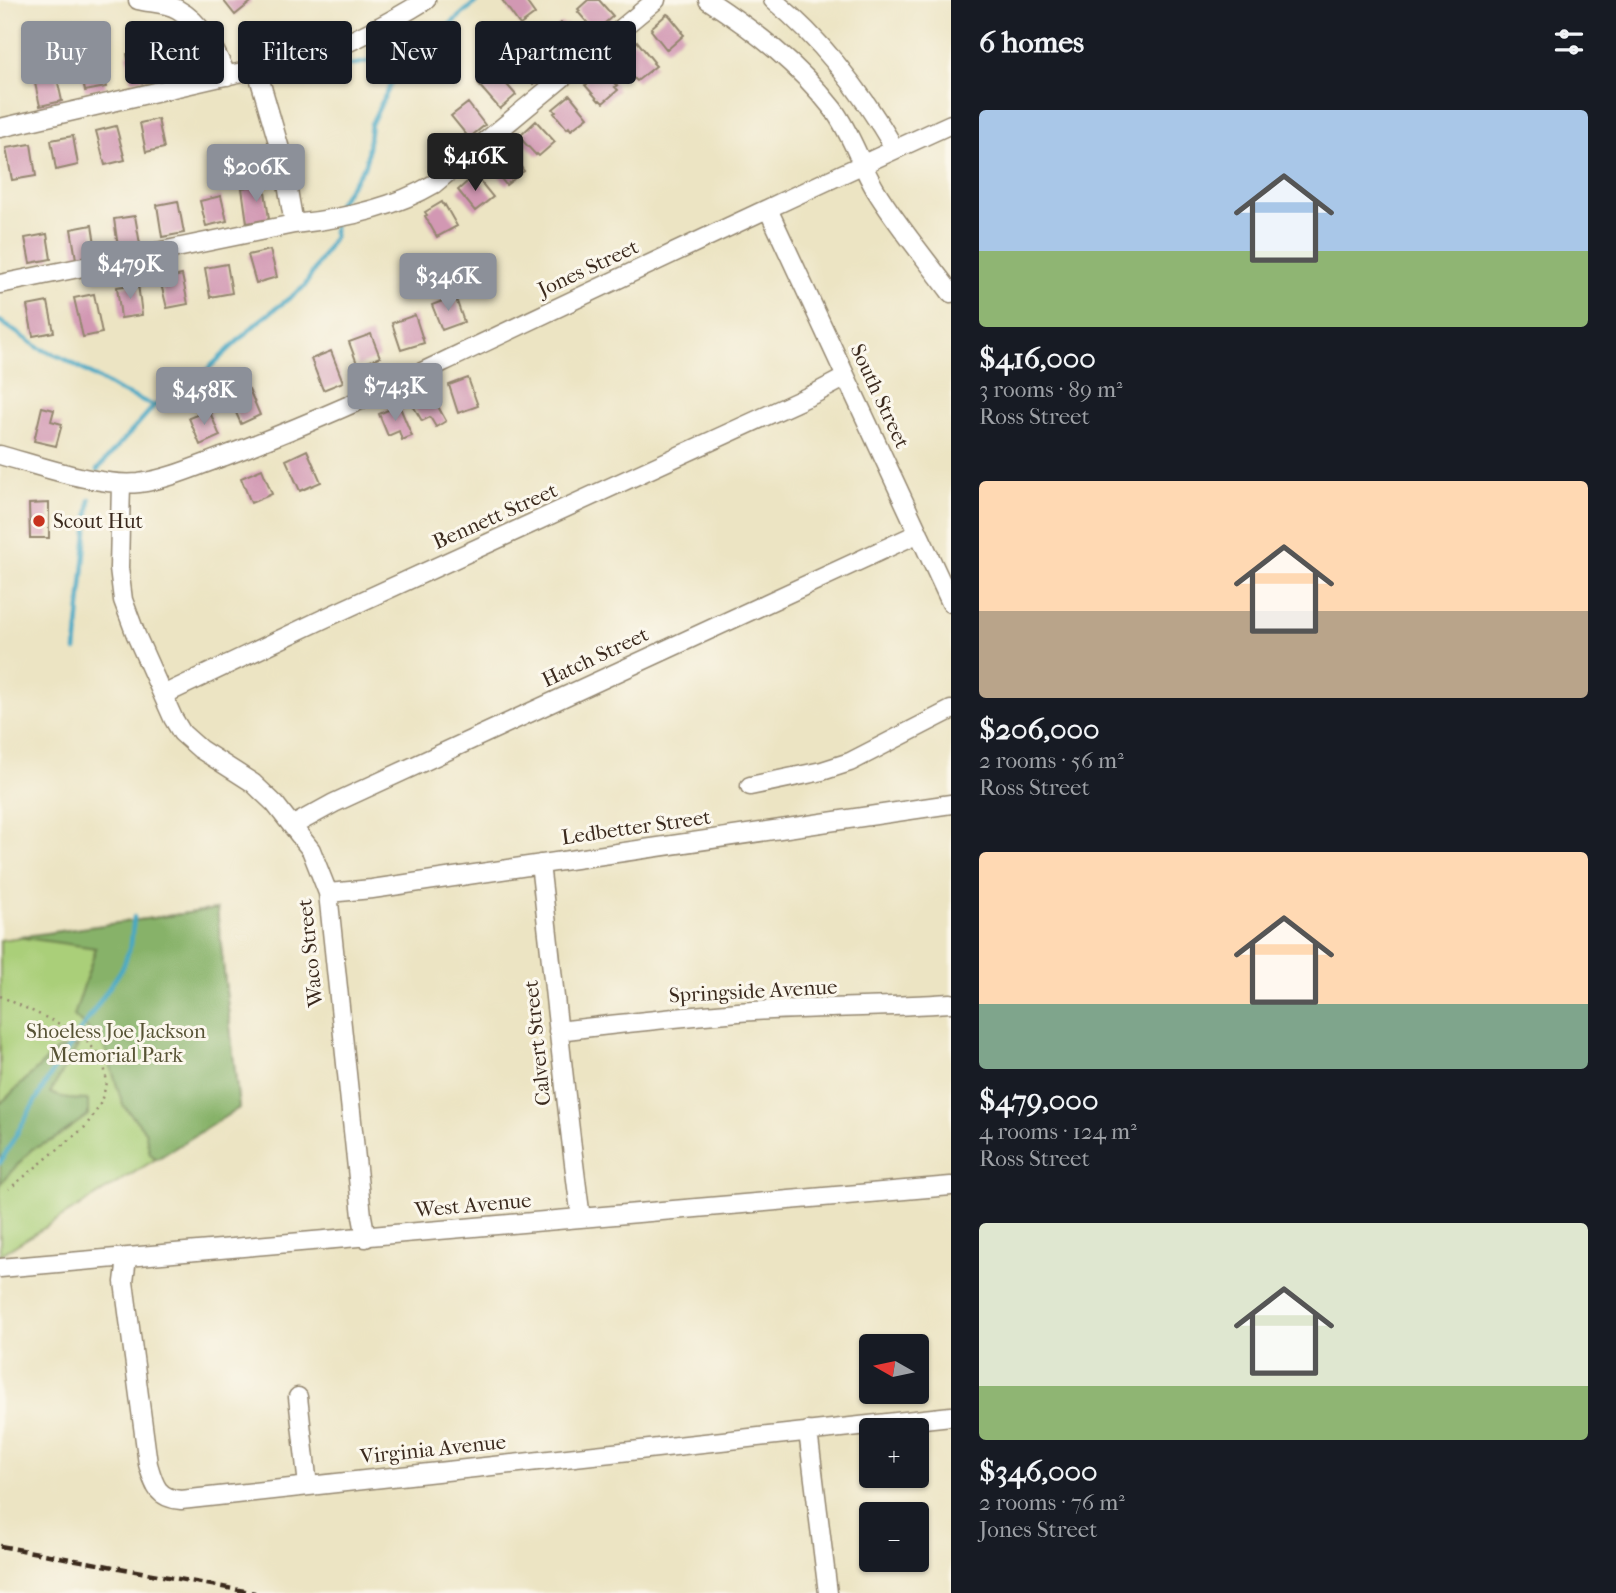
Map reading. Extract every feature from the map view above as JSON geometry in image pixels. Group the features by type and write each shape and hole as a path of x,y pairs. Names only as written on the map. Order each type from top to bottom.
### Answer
{"street":[{"path":"138,0 179,4 209,40 227,76"},
{"path":"352,40 426,0"},
{"path":"0,284 294,224 338,218 414,196 434,184 656,0"},
{"path":"708,0 752,30 816,88 848,132 875,188 951,293"},
{"path":"773,0 830,55 879,121 895,149"},
{"path":"0,128 238,73"},
{"path":"261,84 282,156 294,224"},
{"name":"Jones Street","path":"0,455 93,480 121,484 175,474 374,395 951,124"},
{"name":"South Street","path":"768,209 951,603"},
{"name":"Bennett Street","path":"163,695 846,377"},
{"name":"Waco Street","path":"121,484 119,568 123,600 173,718 190,741 260,789 275,803 310,850 328,893 366,1238"},
{"name":"Hatch Street","path":"292,826 334,803 919,533"},
{"path":"750,786 822,771 850,762 951,710"},
{"name":"Ledbetter Street","path":"328,893 372,889 951,804"},
{"name":"Calvert Street","path":"540,864 566,1108 581,1218"},
{"name":"Springside Avenue","path":"558,1031 739,1012 951,1003"},
{"name":"West Avenue","path":"0,1268 951,1186"},
{"name":"Virginia Avenue","path":"127,1258 124,1282 127,1315 148,1464 158,1491 174,1499 951,1416"},
{"path":"298,1397 308,1486"},
{"path":"808,1431 828,1593"}],"path":[{"path":"0,996 66,1027 87,1042 103,1058 107,1083 99,1107 85,1127 9,1189"}],"green space":[{"name":"Shoeless Joe Jackson Memorial Park","path":"217,909 239,1108 0,1255 0,940"},
{"path":"217,909 239,1108 157,1159 150,1154 145,1131 123,1105 104,1045 74,1016 96,948 18,937"},
{"path":"78,1046 50,1093 68,1099 88,1100 88,1115 53,1140 32,1149 0,1184 0,1104 57,1050"}],"building":[{"path":"223,0 250,0 251,2 235,15"},
{"path":"502,0 525,0 535,14 525,21 517,21"},
{"path":"588,0 599,0 613,16 607,21 586,21 578,9"},
{"path":"667,14 684,35 667,50 651,28"},
{"path":"637,41 656,66 637,81 636,42"},
{"path":"35,84 58,84 62,101 40,106"},
{"path":"84,84 105,84 106,87 85,91"},
{"path":"478,84 506,84 516,95 500,109"},
{"path":"615,84 618,90 603,103 585,85"},
{"path":"570,95 588,117 571,130 569,127 567,129 553,109"},
{"path":"468,103 485,125 469,138 451,116"},
{"path":"158,119 164,148 146,152 140,123"},
{"path":"536,121 555,142 539,156 521,139 521,135"},
{"path":"116,126 125,160 105,165 96,131"},
{"path":"73,136 78,165 56,170 51,140"},
{"path":"31,144 36,176 12,180 6,148"},
{"path":"508,150 524,171 506,185 490,164"},
{"path":"475,175 493,197 475,211 458,190"},
{"path":"264,184 269,219 247,223 242,188"},
{"path":"221,196 227,221 206,226 200,201"},
{"path":"178,201 184,233 162,237 157,205"},
{"path":"442,202 457,226 437,237 425,212"},
{"path":"135,216 140,244 118,247 114,219"},
{"path":"92,225 97,256 76,259 71,229"},
{"path":"47,234 51,259 30,263 25,238"},
{"path":"270,250 277,277 256,283 248,255"},
{"path":"227,264 232,293 210,297 205,268"},
{"path":"182,275 188,304 167,308 160,280"},
{"path":"138,284 142,315 121,318 117,287"},
{"path":"94,294 102,333 83,337 74,298"},
{"path":"455,296 464,322 442,330 432,305"},
{"path":"48,302 54,332 33,336 27,306"},
{"path":"415,315 424,343 401,350 392,323"},
{"path":"371,334 380,357 358,366 349,342"},
{"path":"331,351 343,382 323,390 311,359"},
{"path":"468,378 478,406 458,413 449,385"},
{"path":"249,389 260,415 241,424 229,397"},
{"path":"431,394 446,421 436,427 430,417 422,421 412,404"},
{"path":"399,405 412,436 402,440 399,431 388,436 379,414"},
{"path":"42,407 54,410 51,421 62,424 56,446 34,441"},
{"path":"209,410 220,436 200,445 189,418"},
{"path":"307,450 321,482 300,491 286,460"},
{"path":"262,469 272,494 251,503 241,478"},
{"name":"Scout Hut","path":"49,503 49,538 30,538 29,504"}],"waterway":[{"path":"335,215 335,208 366,164 371,124 398,70 478,0"},
{"path":"352,65 366,62"},
{"path":"97,470 154,406 194,382 258,322 304,287 334,237 334,224"},
{"path":"0,321 39,348 65,359 119,391 154,406"},
{"path":"76,650 90,499"},
{"path":"0,1163 48,1079 123,967 131,944 134,917"}],"railway":[{"path":"0,1546 255,1593"}],"place":[{"name":"Scout Hut","path":"39,521"}]}
